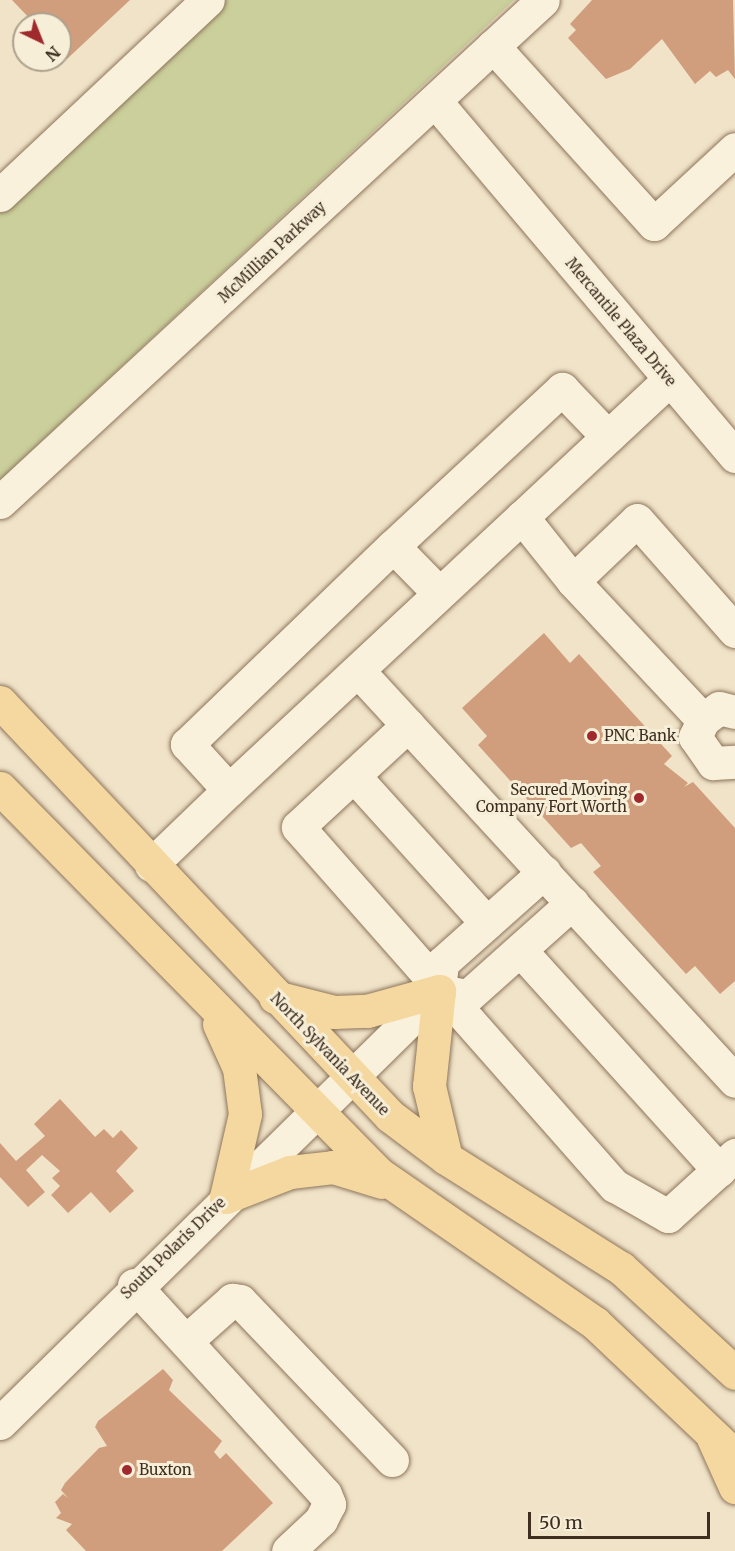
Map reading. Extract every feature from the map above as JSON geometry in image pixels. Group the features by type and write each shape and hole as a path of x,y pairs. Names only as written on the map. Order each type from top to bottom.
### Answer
{"main road":[{"name":"North Sylvania Avenue","path":"0,702 351,1079 447,1158 621,1268 735,1373"},
{"path":"0,788 317,1112 405,1194"},
{"path":"275,997 334,1012 367,1011 439,991 430,1039 429,1086 447,1158"},
{"path":"208,1000 239,1068 245,1114 226,1197"},
{"path":"226,1197 290,1172 333,1167 366,1173 405,1194 595,1323 707,1426 735,1456"},
{"path":"707,1426 735,1487"}],"street":[{"path":"0,195 208,0"},
{"name":"McMillian Parkway","path":"0,502 543,0"},
{"path":"493,46 654,224 735,149"},
{"name":"Mercantile Plaza Drive","path":"435,102 735,456"},
{"path":"152,865 230,790 360,674 438,592 669,380"},
{"path":"230,790 187,744 393,546 562,389 608,437"},
{"path":"522,517 573,581 703,720"},
{"path":"573,581 637,520 735,631"},
{"path":"393,546 438,592"},
{"path":"360,674 735,1081"},
{"path":"735,712 719,708 703,720 695,737 713,764 735,762"},
{"path":"408,725 298,827 439,991 615,1186 668,1216 727,1162 520,950"},
{"path":"354,776 487,923"},
{"path":"439,991 442,963 544,872"},
{"path":"439,991 468,996 572,903"},
{"name":"South Polaris Drive","path":"0,1423 134,1285 317,1112 439,991"},
{"path":"134,1285 325,1494 329,1504 321,1520 288,1551"},
{"path":"186,1341 232,1300 240,1301 392,1460"}],"green space":[{"path":"226,0 514,0 0,480 0,213"}],"building":[{"path":"12,0 130,0 72,54 72,12 24,12"},
{"path":"592,0 733,0 735,79 728,70 716,77 710,71 695,84 662,39 630,69 606,79 568,38 576,30 570,24"},
{"path":"544,633 570,663 579,654 672,756 664,764 688,783 684,787 693,782 735,828 735,981 720,994 695,966 686,974 593,872 601,866 581,843 571,848 478,745 487,736 462,708"},
{"path":"60,1099 95,1137 104,1129 113,1138 121,1130 138,1148 116,1171 134,1191 110,1213 91,1192 68,1213 51,1195 60,1186 52,1178 60,1171 42,1155 26,1170 45,1192 28,1207 0,1177 0,1143 16,1161 45,1136 34,1124"},
{"path":"163,1369 173,1380 169,1390 222,1441 214,1452 220,1459 226,1453 273,1503 222,1551 86,1551 66,1530 72,1524 56,1518 61,1513 55,1502 63,1494 68,1498 61,1490 65,1483 99,1448 107,1446 95,1427 98,1421"}],"place":[{"name":"PNC Bank","path":"592,736"},
{"name":"Secured Moving Company Fort Worth","path":"639,798"},
{"name":"Buxton","path":"127,1470"}]}
